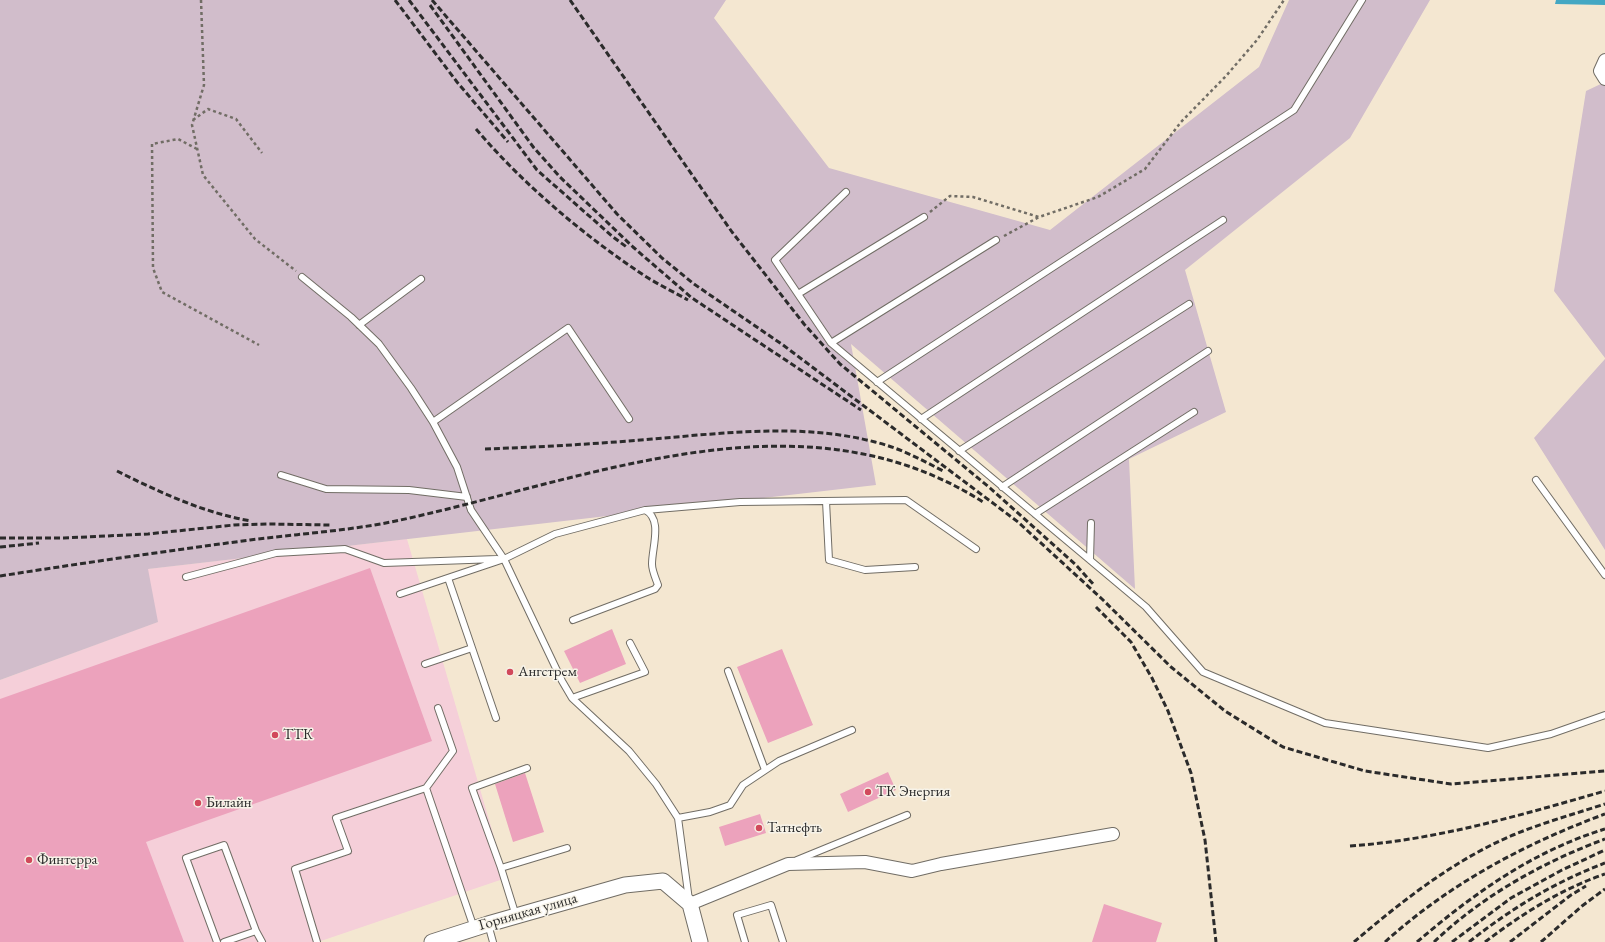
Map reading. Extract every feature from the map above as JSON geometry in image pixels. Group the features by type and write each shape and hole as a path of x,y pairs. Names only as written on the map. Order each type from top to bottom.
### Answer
{"street":[{"path":"1605,60 1600,71 1605,79"},
{"path":"700,942 690,904 788,864 865,862 912,871 941,864 1113,834"},
{"name":"Горняцкая улица","path":"432,942 481,926 625,885 663,881 690,904"}],"lane":[{"path":"877,382 1294,110 1362,0"},
{"path":"846,192 775,260 831,343 1146,607 1203,672 1325,723 1488,748 1551,734 1605,715"},
{"path":"798,294 924,217"},
{"path":"921,419 1223,220"},
{"path":"831,343 996,240"},
{"path":"302,277 359,325 379,344 411,388 433,422 457,467 471,510 504,559 562,681 572,698 587,710 630,752 656,784 678,818 690,904"},
{"path":"359,325 420,279"},
{"path":"959,450 1189,304"},
{"path":"433,422 568,328 628,419"},
{"path":"1002,486 1208,351"},
{"path":"1035,514 1194,412"},
{"path":"282,476 326,489 409,490 467,497"},
{"path":"1536,480 1605,575"},
{"path":"400,594 504,559 555,534 645,510 740,502 906,500 976,549"},
{"path":"826,501 829,560 865,570 915,567"},
{"path":"574,620 655,589 658,585 652,564 655,521 651,513 645,510"},
{"path":"1090,560 1091,523"},
{"path":"186,577 276,553 345,549 384,563 504,559"},
{"path":"448,578 496,718"},
{"path":"572,698 645,672 630,643"},
{"path":"425,664 472,648"},
{"path":"728,671 766,770"},
{"path":"317,942 295,870 348,851 336,818 426,788 453,751 438,708"},
{"path":"678,818 710,812 730,805 742,786 779,761 852,730"},
{"path":"516,916 501,868 472,788 527,768"},
{"path":"426,788 481,926 493,942"},
{"path":"788,864 907,815"},
{"path":"216,942 186,858 224,845 256,931 262,942"},
{"path":"501,868 567,848"},
{"path":"745,942 737,916 771,905 783,942"},
{"path":"224,942 256,931"}],"path":[{"path":"201,0 204,85 192,125 203,175 255,239 302,277"},
{"path":"996,240 1040,217 1098,197 1145,169 1181,122 1226,76 1257,40 1284,0"},
{"path":"193,120 208,108 236,119 262,153"},
{"path":"197,150 178,139 152,144 152,268 162,292 259,345"},
{"path":"924,217 950,196 973,197 1040,217"}],"shaded area":[{"path":"0,0 726,0 714,18 829,168 1050,230 1259,67 1289,0 1430,0 1350,138 1185,270 1226,412 1129,459 1135,589 851,344 876,485 148,569 158,622 0,680"},
{"path":"1605,82 1605,358 1554,291 1586,91"},
{"path":"1605,359 1605,550 1534,438"},
{"path":"407,539 506,878 318,942 0,942 0,680 157,622 147,569"}],"water":[{"path":"1556,0 1605,0 1605,5 1555,4"}],"building":[{"path":"370,568 432,741 146,842 184,942 0,942 0,699"},
{"path":"612,629 626,664 580,683 564,651"},
{"path":"782,649 813,725 768,743 737,667"},
{"name":"ТК Энергия","path":"888,772 896,790 848,812 840,794"},
{"path":"525,773 544,832 513,842 495,784"},
{"path":"760,814 766,833 725,846 719,827"},
{"path":"1104,904 1162,923 1156,942 1092,942"}],"railway":[{"path":"395,0 457,82 508,142"},
{"path":"409,0 537,170 613,237 628,248"},
{"path":"432,0 617,214 662,258 694,284 783,345 1018,522 1102,599 1171,667 1225,711 1283,747 1365,771 1451,784 1605,771"},
{"path":"570,0 732,232 804,324 840,364 990,488 1076,565 1094,585"},
{"path":"430,5 534,148 560,177 633,247 692,298 861,410"},
{"path":"476,129 494,150 534,189 599,244 645,276 688,300"},
{"path":"485,449 589,444 736,432 792,431 847,436 875,442 902,451 945,472"},
{"path":"0,576 219,544 374,525 464,505 614,467 690,453 766,446 840,450 913,468 983,502"},
{"path":"117,471 182,501 216,513 251,521"},
{"path":"0,538 64,538 148,534 234,525 330,525"},
{"path":"0,547 39,543"},
{"path":"1096,607 1131,642 1152,678 1168,711 1191,773 1205,840 1216,942"},
{"path":"1350,846 1382,843 1447,832 1542,809 1605,791"},
{"path":"1354,942 1429,882 1470,856 1513,835 1605,804"},
{"path":"1385,942 1410,921 1461,884 1545,838 1605,814"},
{"path":"1417,942 1460,907 1505,876 1553,849 1605,829"},
{"path":"1434,942 1472,910 1514,882 1559,858 1605,839"},
{"path":"1452,942 1511,898 1562,870 1605,850"},
{"path":"1469,942 1501,918 1534,897 1568,879 1605,863"},
{"path":"1485,942 1542,903 1573,887 1605,874"},
{"path":"1510,942 1571,895 1586,886"},
{"path":"1541,942 1582,906 1605,889"}],"place":[{"name":"Ангстрем","path":"510,672"},
{"name":"ТТК","path":"275,735"},
{"name":"ТК Энергия","path":"868,792"},
{"name":"Билайн","path":"198,803"},
{"name":"Татнефть","path":"759,828"},
{"name":"Финтерра","path":"29,860"}]}
